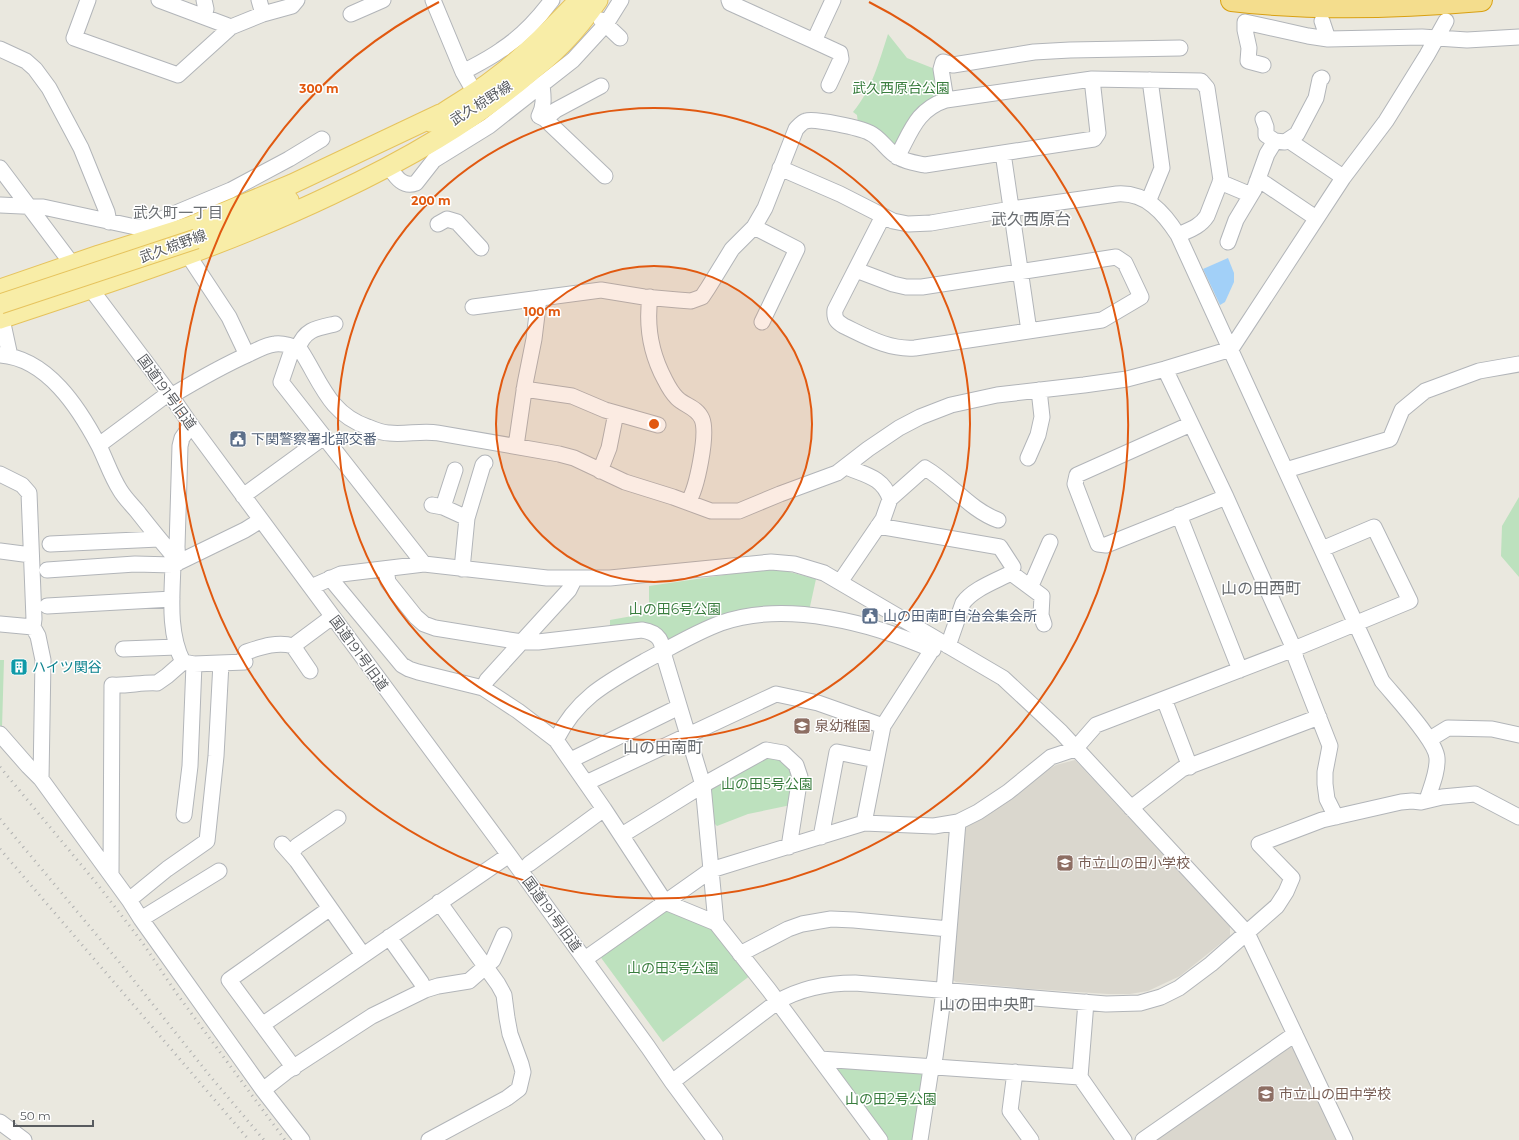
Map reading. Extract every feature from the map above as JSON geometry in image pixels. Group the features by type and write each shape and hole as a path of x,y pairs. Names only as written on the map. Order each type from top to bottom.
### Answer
{"highway":[{"path":"1232,0 1342,7 1428,5 1482,0"}],"main road":[{"name":"武久椋野線","path":"342,177 378,153 416,133 440,114 475,93 520,59 579,0"},
{"name":"武久椋野線","path":"1,314 196,239 342,177 539,76 598,0"},
{"path":"1,314 28,310 91,290 253,230 304,208 389,167 463,124 490,105 539,76"},
{"path":"0,289 73,264 142,235 191,226 292,184 440,114"}],"street":[{"path":"88,0 74,38 178,75 231,27 261,7 292,6 297,0"},
{"path":"159,0 231,27"},
{"path":"204,0 206,9 204,16"},
{"path":"351,14 383,0"},
{"path":"433,0 463,72 475,93"},
{"path":"463,72 501,51 513,42 541,15 552,0"},
{"path":"389,167 401,182 408,184 416,183 434,160 489,126 539,76 573,60 621,0"},
{"path":"730,0 730,3 840,53 841,59 829,85"},
{"path":"814,40 833,0"},
{"path":"1322,21 1328,39"},
{"path":"99,445 170,395 228,363 269,345 276,344 295,348 301,351 336,408 346,417 360,424 387,433 410,434 429,431 559,454 574,458 625,482 711,511 739,511 837,473 883,438 920,417 951,405 997,395 1115,381 1166,369 1231,350 1343,178 1386,121 1446,21"},
{"path":"604,22 620,38"},
{"path":"1262,65 1248,61 1249,48 1245,30 1246,22 1328,39 1437,38 1467,40 1519,37"},
{"path":"946,100 941,69 944,62 953,65 1034,52 1063,50 1180,48"},
{"path":"0,49 19,57 35,68 49,88 80,148 107,212 109,222"},
{"path":"539,76 544,98 540,116 605,176"},
{"path":"1228,242 1236,220 1254,190 1261,182 1267,154 1281,141 1297,134 1316,98 1320,79 1322,78"},
{"path":"897,157 921,115 930,107 946,100 1092,80 1201,81 1207,88 1221,180 1204,221 1198,226 1178,235"},
{"path":"473,307 601,290 691,301 702,297 732,249 754,227 765,208 796,129 806,121 812,120 856,128 869,132 876,136 897,157 909,162 925,165 1094,139 1098,133 1092,80"},
{"path":"1148,202 1162,168 1150,80"},
{"path":"545,119 556,110 601,86"},
{"path":"1263,119 1266,127 1266,135 1281,141 1337,173"},
{"path":"0,205 43,207 109,222 142,235 231,190 289,159 322,139"},
{"path":"1003,152 1029,331"},
{"name":"国道191号旧道","path":"0,168 73,264 509,855 715,1140"},
{"path":"780,168 901,223 922,224 1011,209 1126,194 1138,197 1148,202 1168,219 1178,235 1382,681 1430,740 1436,751 1437,760 1434,781 1427,800"},
{"path":"1220,182 1251,195"},
{"path":"1261,182 1310,214"},
{"path":"856,270 893,284 906,287 922,287 1116,257 1125,263 1141,297 1102,320 915,348 904,349 893,347 844,326 836,319 836,310 856,270 883,216"},
{"path":"438,224 447,219 457,222 481,248"},
{"path":"754,227 797,249 762,322"},
{"path":"142,235 151,268"},
{"path":"192,261 229,317 247,355"},
{"path":"0,296 18,307 28,310"},
{"path":"650,297 648,309 650,332 657,363 676,398 696,410 702,420 703,425 701,459 697,482 688,502"},
{"path":"516,446 524,389 534,340 539,298"},
{"path":"1,314 5,355 34,366 46,373 61,388 74,404 99,445 120,490 176,561"},
{"path":"335,324 320,328 307,334 295,348 281,382 424,564"},
{"path":"1286,470 1390,439 1402,410 1425,391 1478,371 1519,364"},
{"path":"1166,369 1226,497 1294,649 1296,659 1330,746 1325,772 1325,784 1327,799 1336,817"},
{"path":"524,389 572,396 616,413 658,425"},
{"path":"1028,458 1036,440 1042,417 1039,390"},
{"path":"600,471 609,448 616,413"},
{"path":"1191,424 1078,475 1075,484 1098,544 1106,545 1226,497"},
{"path":"184,815 190,766 189,663 177,646 172,599 176,561 180,446 182,438 191,425"},
{"path":"243,496 324,437"},
{"path":"462,569 467,518 482,465 485,463"},
{"path":"846,467 874,477 885,488 890,499"},
{"path":"840,582 878,526 886,512 890,499 925,468 950,485 982,513 998,520"},
{"path":"455,470 438,506 467,518"},
{"path":"2,476 22,485 29,493 34,619 32,627 38,636 43,660 40,778"},
{"path":"1178,515 1240,670"},
{"path":"47,570 176,561 214,546 261,520"},
{"path":"878,526 1000,547 1012,567 1011,573"},
{"path":"585,959 712,870 864,823 934,826 958,822 978,812 1008,792 1051,757 1075,749 1096,725 1294,649 1410,601 1374,527 1322,549"},
{"path":"50,544 159,539"},
{"path":"1029,586 1033,581 1050,542"},
{"path":"0,552 31,555"},
{"path":"311,587 341,574 424,564 547,578 610,578 760,563 784,562 816,569 840,582 940,645 1003,678 1061,732 1075,749 1247,933 1345,1140"},
{"path":"386,569 388,582 416,617 424,624 435,628 522,642 538,642 642,630 651,632 658,636 663,645 679,707 689,734 704,786 716,923"},
{"path":"1011,573 1042,596 1041,615 1044,624"},
{"path":"864,823 883,726 940,645 966,598 1011,573"},
{"path":"330,578 402,664 409,669 418,672 483,688 518,711 556,740 622,835 665,902 716,923 769,990 880,1140"},
{"path":"483,688 487,680 569,590 575,578"},
{"path":"47,606 172,599"},
{"path":"556,740 570,716 595,692 617,677 692,635 721,623 744,617 778,613 819,617 853,622 940,645"},
{"path":"293,646 332,617"},
{"path":"0,624 32,627"},
{"path":"111,875 112,685 120,686 150,681 157,683 189,663 245,662 244,659 246,652 258,648 283,644 293,646 310,671"},
{"path":"123,649 177,646"},
{"path":"129,900 167,869 207,841 216,756 221,663"},
{"path":"586,783 776,694 818,703 883,726"},
{"path":"1164,700 1190,767"},
{"path":"571,760 679,707"},
{"path":"1131,808 1182,769 1319,717"},
{"path":"1430,740 1448,728 1492,729 1519,735"},
{"path":"0,734 40,778 129,900 263,1090 302,1140"},
{"path":"622,835 766,750 783,754 796,765 800,777 789,846"},
{"path":"821,837 837,752 876,760"},
{"path":"672,1082 777,1002 790,995 810,988 847,983 1129,1004 1140,1003 1161,997 1192,979 1247,933 1277,906 1286,892 1292,878 1259,844 1322,820 1401,802 1421,802 1475,794 1519,817"},
{"path":"529,864 604,810"},
{"path":"338,818 297,846 287,849 363,955"},
{"path":"920,1140 944,991 958,822"},
{"path":"262,1025 509,855"},
{"path":"141,919 219,871"},
{"path":"429,1140 507,1098 519,1088 522,1080 521,1064 506,1018 504,995 498,984 439,902"},
{"path":"294,1068 229,980 330,908"},
{"path":"740,954 788,929 802,924 831,919 949,929"},
{"path":"263,1090 361,1022 425,990 438,986 469,981 486,968 493,960 504,935"},
{"path":"389,937 425,990"},
{"path":"1086,1002 1080,1077 1124,1140"},
{"path":"1143,1140 1295,1034"},
{"path":"820,1059 1080,1077"},
{"path":"1015,1072 1010,1111 1031,1140"},
{"path":"0,1122 24,1140"}],"shaded area":[{"name":"市立山の田小学校","path":"1075,760 1230,926 1230,936 1180,976 1148,991 1130,994 1108,994 956,982 951,979 963,827 1034,778 1056,765"},
{"name":"市立山の田中学校","path":"1286,1045 1293,1048 1337,1140 1150,1140"}],"green space":[{"name":"武久西原台公園","path":"888,34 907,58 935,69 940,92 899,143 889,144 858,123 857,115 853,112 870,85"},
{"path":"1519,497 1519,577 1501,556 1502,526"},
{"name":"山の田6号公園","path":"758,570 782,570 816,579 809,611 668,641 610,630 610,620 649,613 649,586"},
{"path":"0,660 4,660 2,728 0,725"},
{"name":"山の田5号公園","path":"765,754 778,755 795,775 791,805 748,814 717,826 714,823 710,788"},
{"name":"山の田3号公園","path":"664,909 716,928 751,975 663,1042 599,955"},
{"name":"山の田2号公園","path":"835,1064 922,1071 925,1076 915,1140 885,1140 833,1070"}],"water":[{"path":"1228,258 1234,273 1234,282 1225,302 1220,305 1203,269"}],"railway":[{"path":"0,767 98,885 142,942 177,994 285,1140"},
{"path":"0,819 120,963 210,1076 264,1140"},
{"path":"0,849 249,1140"}],"place":[{"name":"下関警察署北部交番","path":"238,439"},
{"name":"山の田南町自治会集会所","path":"870,616"},
{"name":"ハイツ関谷","path":"19,667"},
{"name":"泉幼稚園","path":"802,726"},
{"name":"市立山の田小学校","path":"1065,863"},
{"name":"市立山の田中学校","path":"1266,1094"}],"district":[{"name":"武久町一丁目","path":"178,213"},
{"name":"武久西原台","path":"1031,219"},
{"name":"山の田西町","path":"1261,588"},
{"name":"山の田南町","path":"663,747"},
{"name":"山の田中央町","path":"987,1004"}]}
